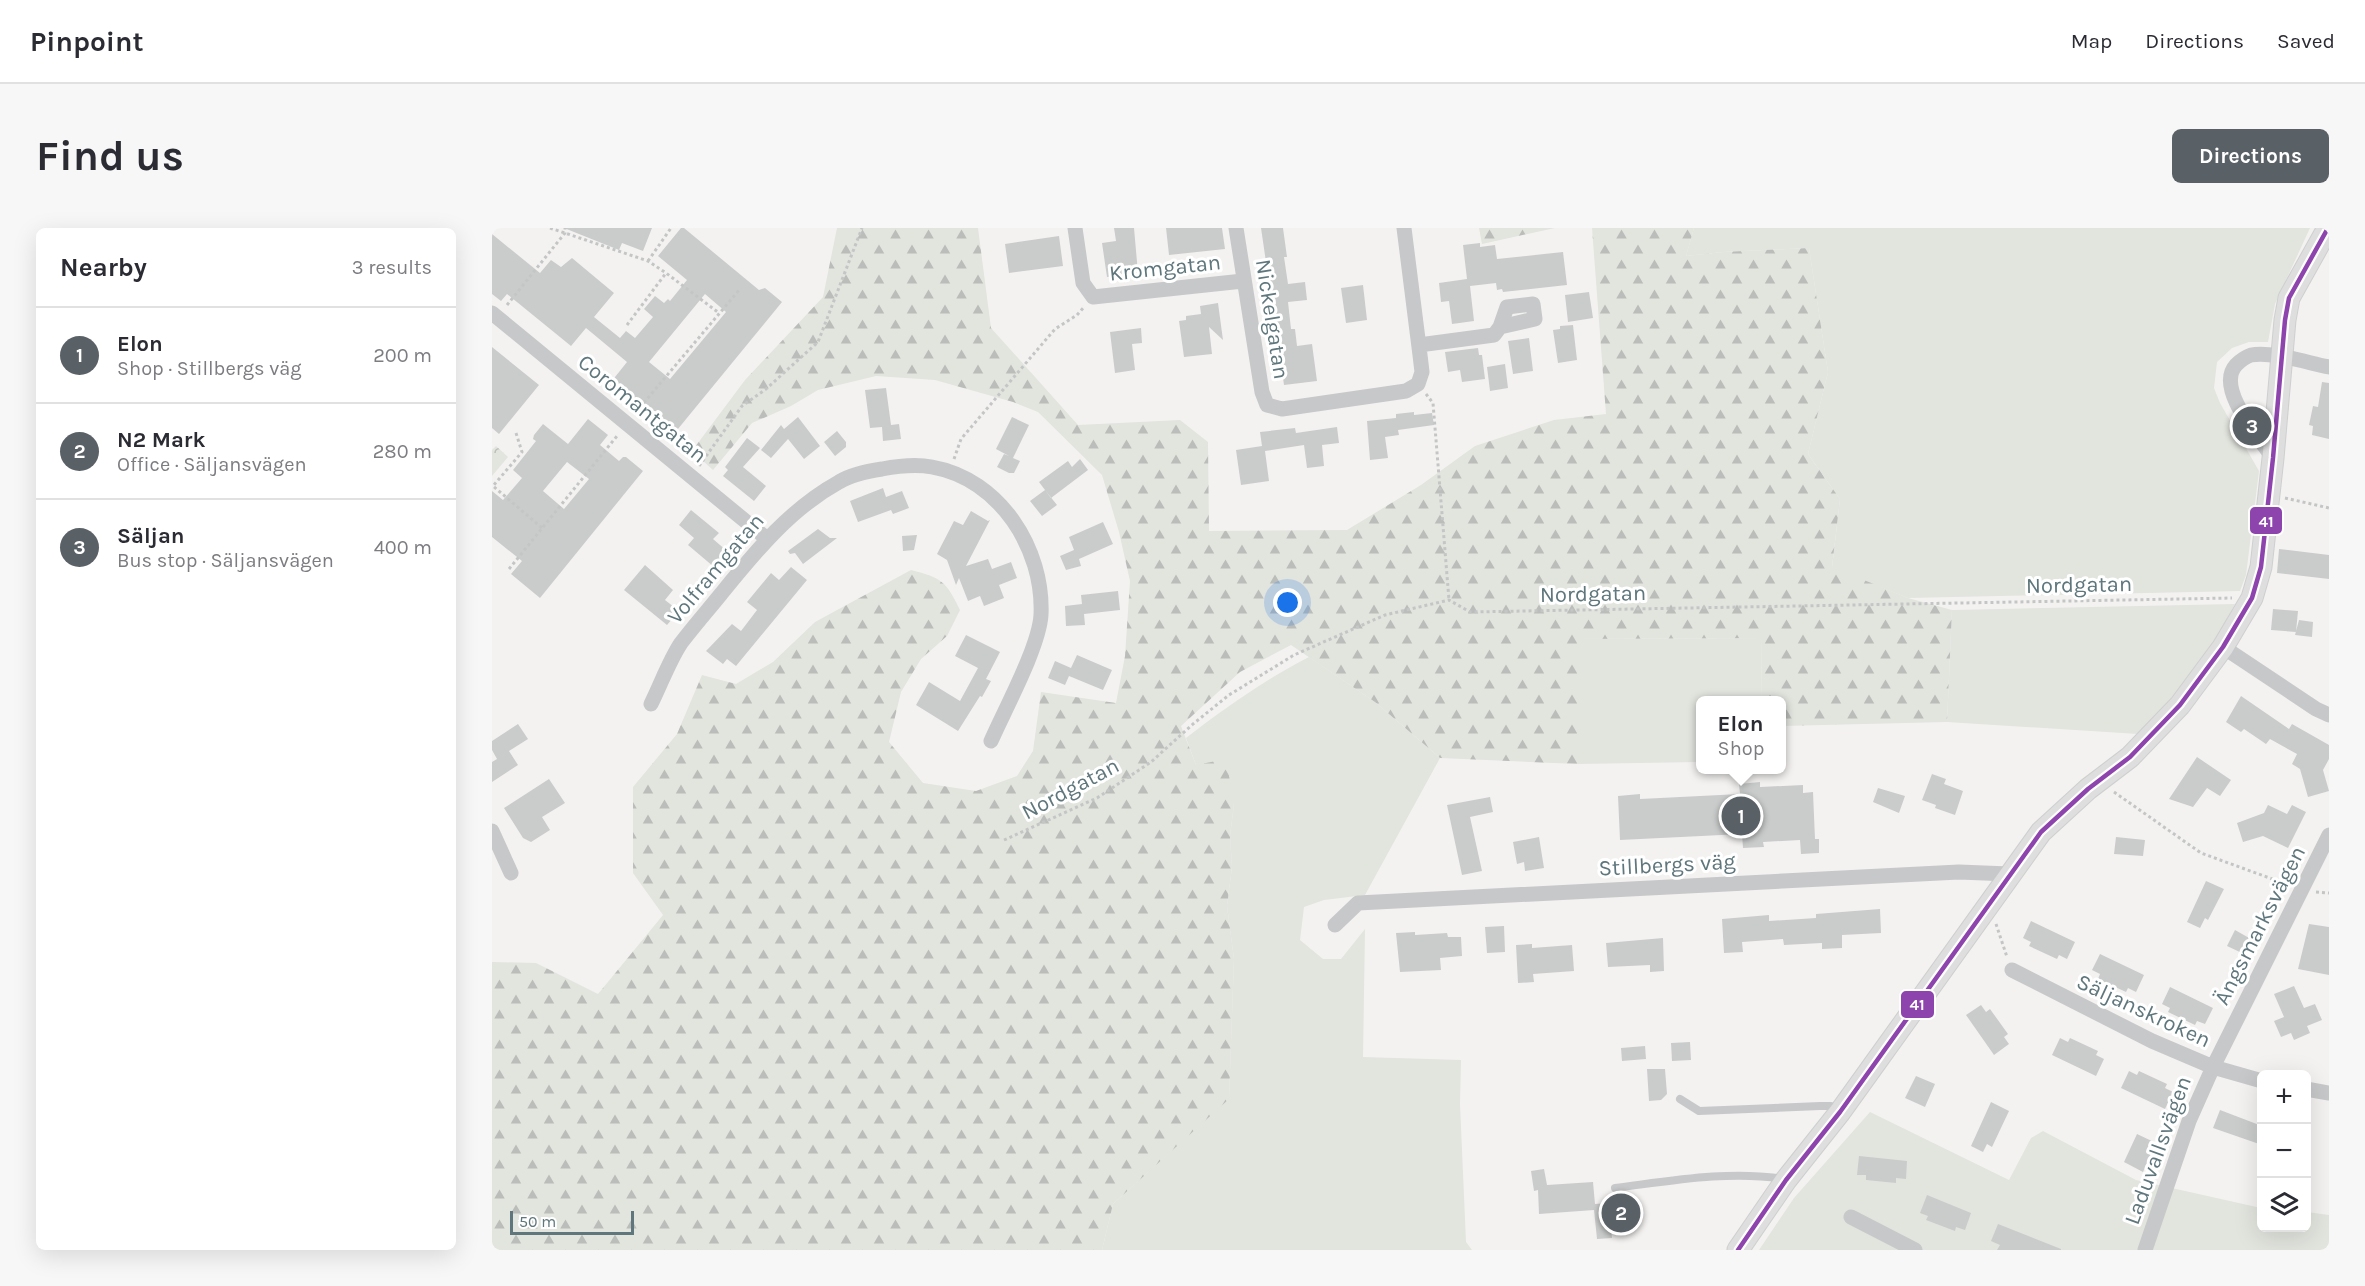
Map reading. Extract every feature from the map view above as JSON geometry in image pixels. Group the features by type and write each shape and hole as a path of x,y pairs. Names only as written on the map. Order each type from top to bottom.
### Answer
{"street":[{"name":"Kromgatan","path":"1075,228 1083,283 1093,297 1243,281"},
{"name":"Nickelgatan","path":"1236,228 1262,392 1267,405 1282,409 1303,408 1406,391 1419,384"},
{"path":"1404,228 1422,372 1419,384"},
{"path":"1738,1250 1786,1179 1840,1113 2041,832 2088,789 2130,758 2180,705 2223,646 2252,598 2261,567 2281,357 2289,298 2328,228"},
{"name":"Coromantgatan","path":"495,315 766,538"},
{"path":"1419,345 1494,335 1500,327"},
{"path":"2273,458 2235,401 2229,377 2238,363 2251,355 2281,357 2329,367"},
{"name":"Volframgatan","path":"651,704 680,645 766,538 797,511 840,481 865,472 901,466 932,467 965,478 994,499 1017,524 1034,557 1039,583 1041,616 1031,652 991,741"},
{"path":"2223,646 2316,710 2329,715"},
{"path":"492,831 511,873"},
{"name":"Ängsmarksvägen","path":"2213,1067 2329,835"},
{"name":"Stillbergs väg","path":"1335,925 1358,903 1959,872 2009,874"},
{"name":"Säljanskroken","path":"2012,970 2122,1027 2213,1067 2257,1080"},
{"name":"Laduvallsvägen","path":"2145,1250 2189,1121 2213,1067"},
{"path":"2311,1090 2329,1093"},
{"path":"1851,1217 1915,1250"}],"lane":[{"path":"1680,1099 1699,1111 1831,1106 1840,1113"},
{"path":"1615,1188 1694,1179 1761,1175 1786,1179"}],"path":[{"path":"550,228 648,261 719,313"},
{"path":"495,315 565,233 565,228"},
{"path":"648,261 670,228"},
{"path":"692,477 742,406 766,389 818,342 862,228"},
{"path":"627,325 666,273"},
{"path":"509,569 602,457 626,424 740,289"},
{"path":"949,472 961,439 1055,330 1077,315 1093,297"},
{"path":"1419,384 1433,403 1449,600"},
{"path":"516,433 522,452 493,486 542,528"},
{"path":"2278,497 2329,508"},
{"name":"Nordgatan","path":"1004,840 1097,798 1151,762 1192,724 1229,695 1294,655 1385,615 1449,600 1470,612 2252,598"},
{"path":"2107,788 2201,853 2301,890 2329,893"},
{"path":"1994,916 2012,970"}],"green space":[{"path":"837,228 978,228 991,328 1078,425 1180,420 1208,442 1209,531 1347,530 1421,485 1475,446 1554,420 1606,414 1592,228 1694,228 1686,256 1809,248 1828,372 1808,454 1840,499 1832,567 1908,598 1952,610 1947,722 1786,726 1786,696 1761,696 1762,638 1578,639 1577,764 1440,758 1375,702 1291,645 1240,672 1181,726 1196,765 1226,759 1234,804 1230,836 1232,867 1227,906 1234,959 1229,1099 1113,1204 1102,1250 492,1250 492,962 536,963 598,994 663,915 633,873 633,787 677,734 702,675 736,684 773,662 815,622 911,570 942,582 960,610 947,636 921,659 901,692 889,742 923,783 976,791 1017,776 1033,751 1041,692 1116,703 1125,656 1130,581 1119,532 1102,475 1038,412 1013,402 935,380 876,376 818,390 791,406 752,423 713,470 692,451 745,380 823,297"},
{"path":"1479,228 1555,228 1482,244"},
{"path":"1694,228 2310,228 2275,304 2268,342 2249,342 2232,348 2217,362 2214,388 2220,403 2259,471 2246,575 2240,591 1908,598 1832,568 1840,499 1808,454 1828,372 1809,248 1686,256"},
{"path":"496,446 508,457 492,476 492,450"},
{"path":"2235,604 2202,664 2138,734 1947,722 1952,610"},
{"path":"1762,638 1761,696 1696,696 1696,762 1577,764 1577,639"},
{"path":"1309,657 1375,702 1440,758 1365,895 1324,900 1304,907 1300,940 1323,959 1341,959 1365,929 1363,1057 1461,1060 1460,1104 1466,1242 1472,1250 1102,1250 1113,1204 1229,1098 1234,959 1227,906 1232,867 1230,836 1234,804 1196,765 1186,738 1245,695"},
{"path":"1870,1112 2009,1180 2031,1138 2043,1131 2136,1180 2257,1207 2257,1232 2311,1232 2311,1213 2329,1215 2329,1250 1759,1250 1794,1198"}],"building":[{"path":"564,228 652,228 643,251 622,243 619,250"},
{"path":"681,228 684,228 759,290 765,288 782,302 673,435 634,403 631,407 607,387 627,362 586,328 571,346 507,294 501,301 492,294 492,234 540,273 551,260 561,267 572,258 614,293 594,317 620,338 626,331 635,338 653,317 644,309 655,296 664,303 668,299 670,301 687,280 658,256","holes":["705,294 726,312 670,379 649,362"]},
{"path":"1114,228 1134,228 1138,273 1107,277 1102,243 1116,241"},
{"path":"1166,228 1222,228 1225,249 1169,255"},
{"path":"1261,228 1283,228 1288,284 1305,282 1307,300 1288,302 1291,329 1295,329 1297,346 1312,344 1317,381 1284,385"},
{"path":"1059,236 1063,266 1009,273 1005,244"},
{"path":"1480,243 1480,247 1495,245 1497,259 1563,252 1567,285 1503,292 1502,289 1497,290 1496,283 1470,286 1474,321 1452,324 1449,301 1441,302 1439,283 1467,279 1463,245"},
{"path":"1363,285 1367,320 1346,323 1341,288"},
{"path":"1589,292 1593,318 1568,322 1565,295"},
{"path":"1218,303 1223,340 1209,327 1212,354 1184,357 1179,321 1186,320 1186,316 1201,314 1200,306"},
{"path":"1573,325 1577,360 1558,363 1553,330 1560,329 1560,326"},
{"path":"1141,328 1142,343 1132,344 1135,370 1115,373 1110,332"},
{"path":"1529,338 1533,371 1513,374 1508,341"},
{"path":"492,347 539,385 499,434 492,428"},
{"path":"1478,348 1479,355 1482,355 1485,379 1462,382 1460,370 1448,372 1445,352"},
{"path":"1505,364 1508,388 1490,391 1487,367"},
{"path":"2322,382 2329,383 2329,439 2312,435 2313,426 2309,425 2313,406 2318,407"},
{"path":"886,388 891,425 899,424 901,439 883,441 882,427 870,428 865,390"},
{"path":"1414,412 1414,415 1432,413 1434,425 1398,430 1399,435 1385,437 1388,458 1370,460 1367,421 1396,418 1396,414"},
{"path":"798,417 820,446 804,459 788,439 771,458 761,450 781,425 784,429"},
{"path":"1012,417 1029,425 1013,458 1020,461 1014,473 1009,473 997,467 1004,454 1009,456 996,449"},
{"path":"588,419 608,435 600,445 619,461 626,457 643,471 540,598 511,574 522,561 492,537 492,491 503,500 522,478 513,470 536,441 533,439 534,435 543,424 568,444","holes":["567,462 589,479 564,509 543,491"]},
{"path":"1337,427 1339,443 1322,445 1324,466 1307,468 1304,445 1265,451 1269,481 1241,485 1236,450 1262,446 1260,432 1295,428 1296,433"},
{"path":"837,431 846,442 846,447 835,456 824,442"},
{"path":"747,438 760,448 743,467 766,486 754,501 723,476 728,470 725,467"},
{"path":"1080,459 1088,470 1051,498 1039,482 1068,461 1072,467"},
{"path":"883,488 886,497 902,491 909,508 893,514 891,510 858,522 850,501"},
{"path":"1045,490 1057,505 1042,516 1030,501"},
{"path":"691,510 719,533 713,539 727,551 714,567 688,545 694,538 679,525"},
{"path":"971,511 990,520 966,566 988,559 992,569 1011,562 1017,578 999,585 1004,598 984,606 980,596 968,601 959,578 956,585 947,560 937,554 954,521 963,525"},
{"path":"1103,522 1113,544 1079,559 1081,566 1066,570 1060,556 1074,550 1069,537"},
{"path":"818,529 830,538 837,538 803,564 795,553 790,554 788,551"},
{"path":"917,535 914,550 903,551 902,536"},
{"path":"2279,549 2329,555 2329,579 2277,573"},
{"path":"645,565 673,590 665,600 679,611 667,625 624,590"},
{"path":"791,567 807,580 736,666 727,659 723,664 706,651 732,624 741,631 757,610 747,602 771,573 779,580"},
{"path":"1118,591 1120,610 1084,614 1085,625 1066,626 1065,606 1082,604 1081,595"},
{"path":"2273,609 2298,611 2296,632 2271,630"},
{"path":"2299,620 2313,622 2312,637 2295,635"},
{"path":"966,635 1000,652 986,679 991,681 958,731 916,705 929,682 960,701 978,668 955,656"},
{"path":"1077,655 1112,670 1103,690 1069,676 1065,685 1048,678 1055,661 1071,668"},
{"path":"2241,696 2289,729 2292,724 2329,745 2329,759 2323,770 2329,791 2308,797 2300,769 2292,764 2297,754 2270,739 2266,744 2244,729 2241,732 2226,722"},
{"path":"518,724 528,739 509,751 518,765 492,782 492,762 497,759 492,750 492,741"},
{"path":"2197,757 2231,780 2220,796 2207,788 2193,807 2169,799"},
{"path":"1932,774 1946,779 1944,784 1963,791 1955,815 1935,808 1936,805 1922,800"},
{"path":"549,779 565,803 542,817 550,830 531,842 523,838 504,808"},
{"path":"1760,782 1760,787 1803,785 1803,793 1813,792 1815,839 1819,839 1819,853 1801,854 1800,840 1763,842 1764,847 1743,848 1742,834 1620,840 1618,796 1640,794 1640,799 1740,794 1739,784"},
{"path":"1878,788 1905,796 1899,813 1873,802"},
{"path":"1490,797 1493,812 1470,817 1482,871 1462,875 1447,805"},
{"path":"2268,805 2287,814 2292,805 2306,812 2288,848 2263,836 2243,842 2237,823 2264,813"},
{"path":"1539,837 1544,868 1525,871 1524,862 1517,864 1513,842"},
{"path":"2116,837 2145,840 2143,856 2114,854"},
{"path":"2206,881 2224,889 2208,920 2205,918 2200,928 2187,922"},
{"path":"1880,909 1881,933 1842,935 1842,948 1822,949 1822,943 1784,945 1783,939 1742,942 1743,952 1724,953 1722,919 1769,915 1769,921 1816,918 1816,914"},
{"path":"2031,921 2075,942 2067,959 2059,955 2057,959 2029,946 2031,942 2023,938"},
{"path":"2309,924 2329,927 2329,975 2298,969"},
{"path":"1504,926 1505,952 1487,953 1485,927"},
{"path":"2235,930 2251,939 2244,954 2227,946"},
{"path":"1415,932 1415,935 1447,933 1448,937 1461,937 1462,956 1440,958 1441,970 1400,972 1396,933"},
{"path":"1663,938 1664,971 1650,972 1650,965 1608,967 1606,943"},
{"path":"1532,944 1532,948 1572,945 1574,971 1533,974 1534,982 1518,983 1516,945"},
{"path":"2100,954 2144,975 2136,992 2128,988 2126,992 2098,979 2100,974 2092,970"},
{"path":"2294,986 2304,1008 2315,1004 2322,1020 2307,1026 2310,1033 2294,1040 2291,1033 2281,1037 2274,1021 2284,1017 2274,994"},
{"path":"2170,987 2213,1008 2205,1024 2197,1021 2195,1025 2168,1012 2170,1008 2162,1004"},
{"path":"1981,1005 1986,1012 1990,1009 2008,1034 2004,1037 2009,1044 1994,1055 1966,1015"},
{"path":"2060,1038 2068,1042 2070,1038 2098,1051 2096,1055 2104,1059 2096,1076 2052,1055"},
{"path":"1690,1042 1691,1060 1672,1061 1671,1043"},
{"path":"1645,1046 1646,1059 1622,1061 1621,1048"},
{"path":"1647,1069 1665,1069 1667,1094 1661,1100 1649,1101"},
{"path":"2129,1071 2137,1075 2139,1071 2167,1084 2165,1088 2173,1092 2165,1109 2121,1088"},
{"path":"1916,1076 1935,1084 1925,1107 1905,1098"},
{"path":"1991,1102 2009,1111 1992,1147 1987,1144 1983,1152 1971,1146"},
{"path":"2220,1110 2257,1124 2257,1143 2213,1128"},
{"path":"2137,1134 2156,1143 2143,1172 2124,1162"},
{"path":"1859,1156 1907,1161 1906,1179 1896,1178 1896,1183 1866,1180 1866,1175 1857,1175"},
{"path":"1544,1169 1547,1185 1593,1182 1595,1204 1631,1201 1633,1227 1611,1229 1612,1238 1597,1239 1594,1210 1539,1214 1538,1190 1534,1191 1531,1171"},
{"path":"1927,1195 1971,1213 1965,1230 1956,1227 1955,1231 1926,1220 1928,1216 1920,1213"},
{"path":"1998,1224 2061,1250 1997,1250 2000,1245 1991,1241"}],"transit line":[{"name":"41","path":"1738,1250 1786,1180 1840,1112 2041,832 2088,789 2130,757 2180,705 2223,647 2252,598 2261,567 2289,298 2328,228"}],"place":[{"name":"Säljan","path":"2252,426"},
{"name":"Elon","path":"1741,816"},
{"name":"N2 Mark","path":"1621,1213"}]}
